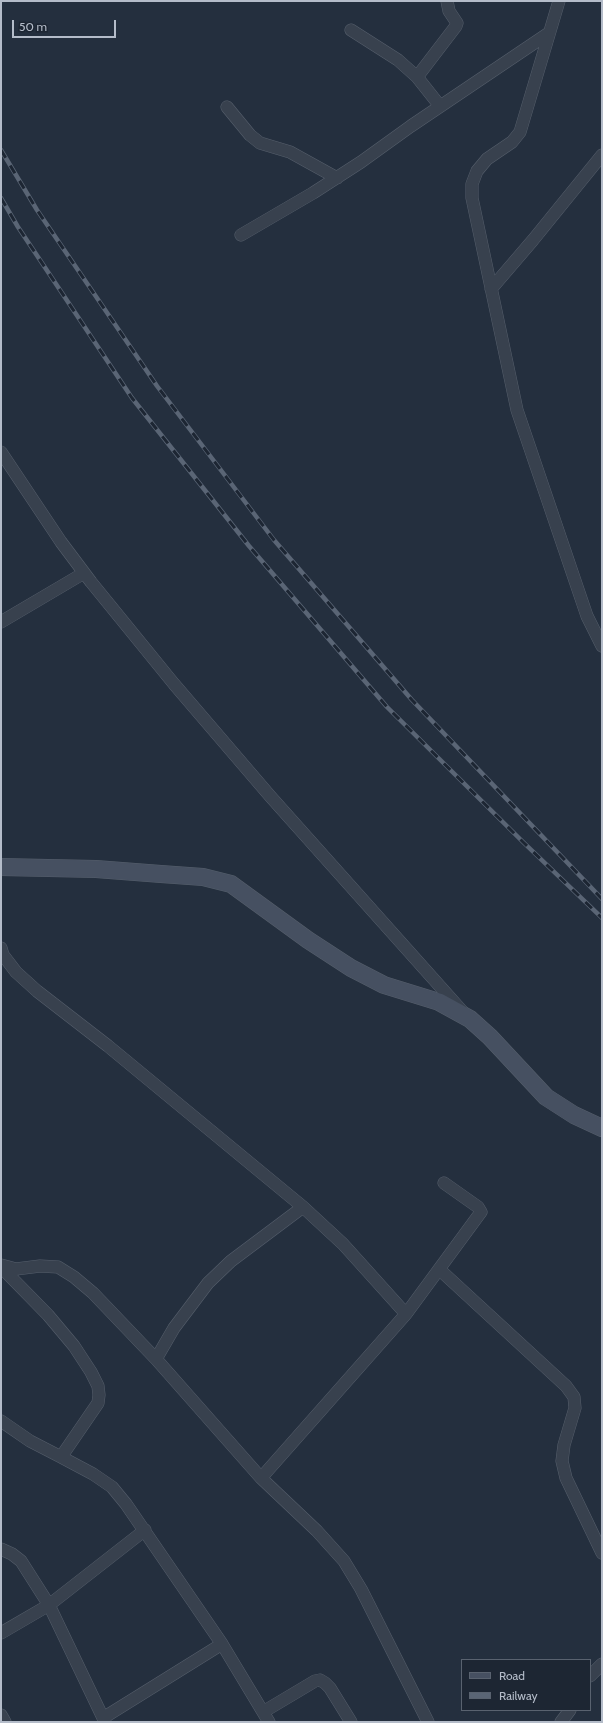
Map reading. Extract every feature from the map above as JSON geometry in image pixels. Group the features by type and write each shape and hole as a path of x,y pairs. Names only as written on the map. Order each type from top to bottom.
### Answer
{"main road":[{"path":"1,867 96,869 154,873 203,877 231,884 308,940 351,968 384,985 439,1002 470,1019 490,1037 546,1097 574,1115 602,1128"}],"street":[{"path":"416,77 456,26 457,23 449,11 447,1"},
{"path":"559,1 520,132 512,142 487,159 477,171 472,184 472,198 517,410 587,616 602,646"},
{"path":"351,30 398,60 416,77 440,106"},
{"path":"241,235 362,162 440,106 549,33"},
{"path":"227,107 250,135 260,143 290,152 337,178"},
{"path":"491,289 534,240 602,155"},
{"path":"1,452 61,542 84,573 174,684 265,790 419,964 470,1019"},
{"path":"1,622 84,573"},
{"path":"1,948 16,972 36,991 108,1046 303,1207 343,1244 406,1314"},
{"path":"261,1478 406,1314 440,1270 481,1212 478,1207 444,1183"},
{"path":"156,1360 174,1328 208,1283 231,1261 303,1207"},
{"path":"1,1266 16,1269 40,1266 58,1267 74,1277 93,1293 156,1360 261,1478 317,1531 344,1561 380,1623 428,1722"},
{"path":"1,1266 48,1315 74,1346 91,1372 98,1386 98,1403 61,1457"},
{"path":"440,1270 566,1386 574,1397 575,1408 564,1444 562,1460 566,1478 602,1553"},
{"path":"1,1421 30,1441 93,1474 112,1487 145,1530 222,1644 266,1717 315,1681 320,1680 330,1688 351,1722"},
{"path":"1,1633 49,1605 145,1530"},
{"path":"1,1549 12,1554 21,1561 49,1605 104,1720 222,1644"},
{"path":"591,1675 602,1664"},
{"path":"560,1722 569,1711"},
{"path":"1,1715 5,1722"}],"railway":[{"path":"1,150 37,210 157,386 274,540 412,700 602,899"},
{"path":"1,198 18,227 132,398 249,546 387,707 602,918"}]}
